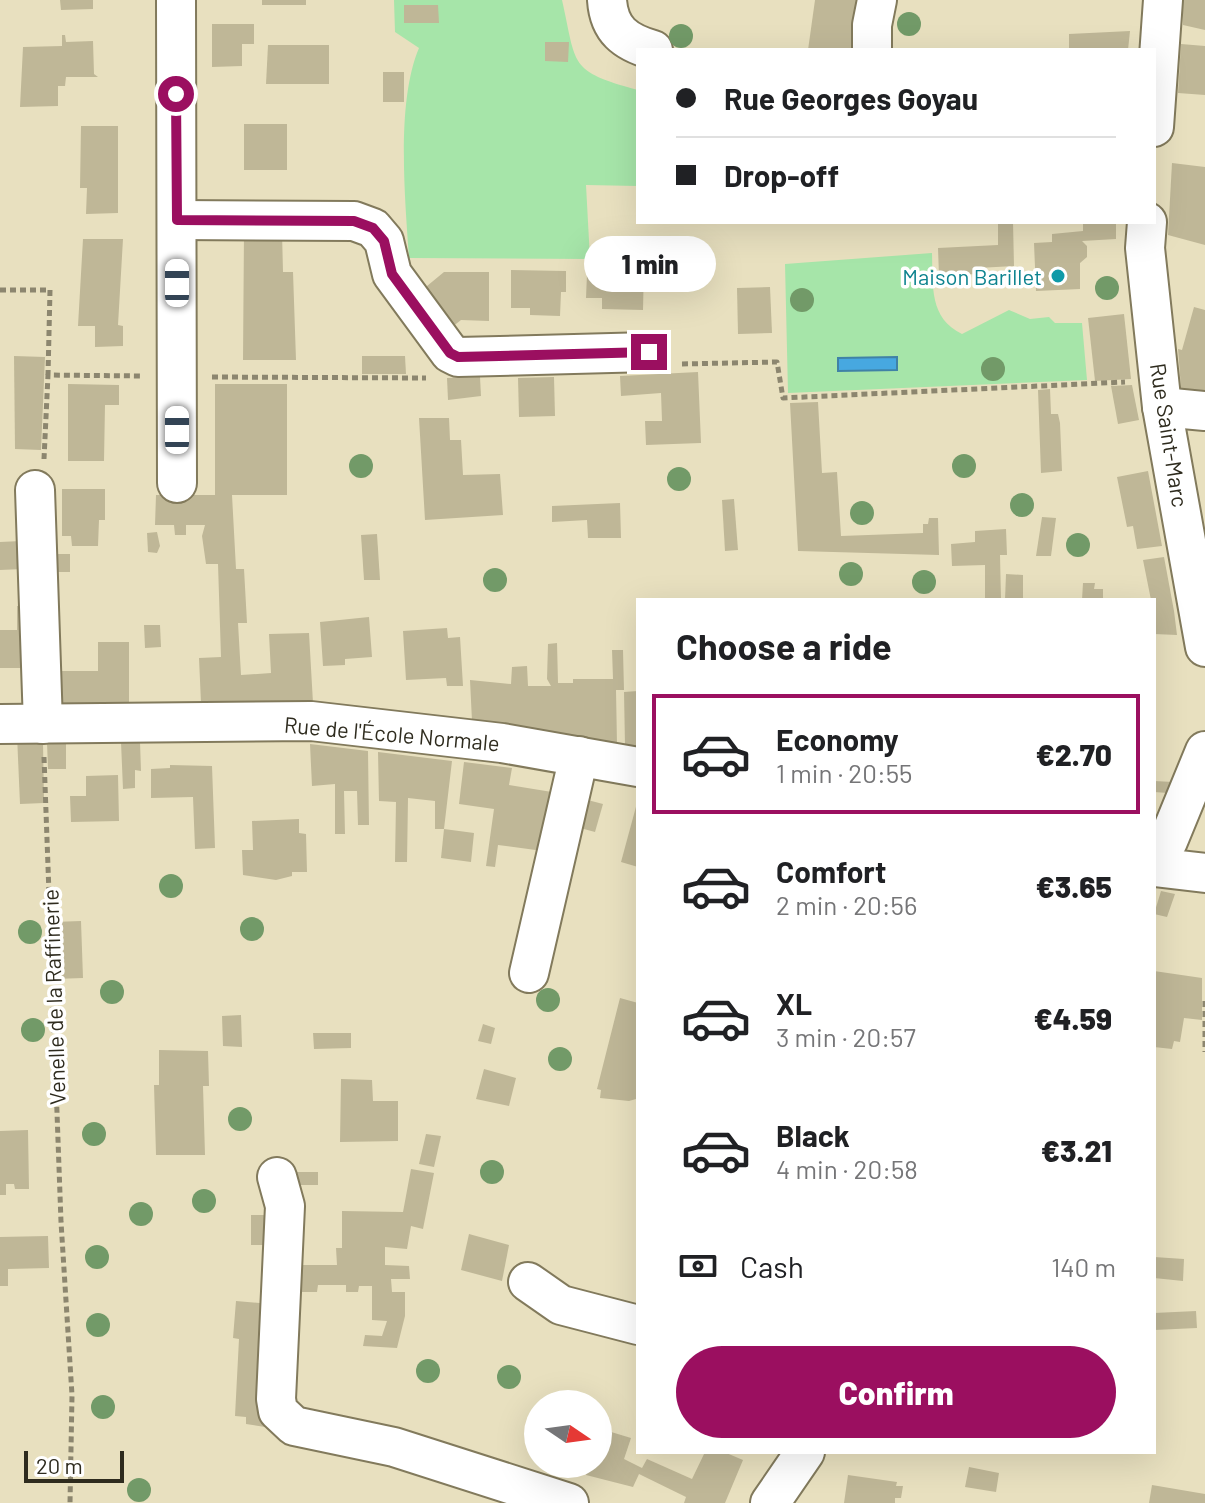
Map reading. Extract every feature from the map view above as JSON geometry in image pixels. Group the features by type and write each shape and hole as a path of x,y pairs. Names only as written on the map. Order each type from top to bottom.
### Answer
{"street":[{"path":"176,0 177,483"},
{"path":"607,0 608,18 619,34 649,48"},
{"path":"872,48 877,0"},
{"path":"1156,99 1163,0"},
{"path":"177,220 354,221 373,228 384,241 392,274 450,353 458,357 649,352"},
{"name":"Rue Saint-Marc","path":"1147,224 1148,284 1162,407 1205,647"},
{"path":"1162,407 1205,411"},
{"path":"35,490 43,724"},
{"name":"Rue de l'École Normale","path":"0,724 311,721 502,743 636,767"},
{"path":"529,973 579,756"},
{"path":"1156,862 1204,759"},
{"path":"1156,866 1205,873"},
{"path":"277,1177 285,1206 276,1399 284,1420 294,1426 394,1447 569,1503"},
{"path":"528,1282 561,1305 636,1324"},
{"path":"770,1503 804,1454"}],"path":[{"path":"0,290 50,290 48,375"},
{"name":"Venelle de la Raffinerie","path":"43,724 61,1222 72,1395 70,1503"},
{"path":"1205,1001 1205,1052"}],"green space":[{"path":"394,0 562,0 570,39 579,63 599,77 636,89 636,186 586,185 590,259 409,258 404,179 405,122 407,95 419,48 395,32"},
{"path":"932,253 935,300 938,310 951,327 962,334 1009,310 1030,319 1049,317 1055,323 1082,323 1087,380 788,393 785,264"}],"water":[{"path":"897,357 897,370 838,371 838,358"}],"building":[{"path":"60,0 93,0 93,9 61,10"},
{"path":"262,0 306,0 306,5 262,5"},
{"path":"815,0 859,0 854,48 808,48"},
{"path":"1182,0 1205,0 1205,30 1183,25"},
{"path":"404,5 438,5 439,23 404,23"},
{"path":"212,24 254,24 254,44 242,44 242,66 212,67"},
{"path":"1130,31 1128,48 1069,48 1069,34"},
{"path":"62,35 65,35 66,42 93,41 94,74 98,77 66,77 65,86 58,86 58,106 20,107 23,47 62,46"},
{"path":"545,42 569,42 568,62 545,61"},
{"path":"1181,44 1205,46 1205,95 1178,93"},
{"path":"268,45 329,45 329,84 266,84"},
{"path":"383,72 404,72 404,102 383,102"},
{"path":"244,124 287,124 287,170 244,170"},
{"path":"81,126 118,126 118,213 86,214 87,188 80,188"},
{"path":"1172,163 1205,167 1205,245 1168,235"},
{"path":"998,224 1013,224 1014,266 978,268 978,274 939,276 938,248 998,245"},
{"name":"Maison Barillet","path":"1083,224 1116,224 1116,239 1082,241 1087,246 1087,257 1080,263 1080,289 1036,291 1034,243 1052,242 1052,234 1083,231"},
{"path":"244,232 282,232 283,272 293,272 296,360 243,360"},
{"path":"83,239 123,239 118,325 123,326 123,346 95,347 95,326 78,326"},
{"path":"603,265 644,265 643,310 602,309 602,298 586,298 587,274 602,274"},
{"path":"511,270 566,271 566,292 561,292 560,316 530,315 530,308 511,308"},
{"path":"444,272 489,272 489,321 461,320 447,331 421,291"},
{"path":"770,287 772,333 738,334 737,288"},
{"path":"1194,307 1205,310 1205,394 1181,388 1178,349 1182,350"},
{"path":"1124,314 1131,379 1095,381 1088,318"},
{"path":"14,356 45,357 41,450 15,449"},
{"path":"362,356 405,356 406,374 362,374"},
{"path":"698,372 701,443 646,445 645,421 662,421 661,393 621,396 620,376"},
{"path":"480,377 481,396 448,400 447,378"},
{"path":"554,377 555,416 519,417 518,378"},
{"path":"68,384 119,385 119,405 105,405 104,461 68,461"},
{"path":"215,384 287,384 287,495 232,495 236,569 244,569 247,623 238,623 241,675 271,673 269,634 309,633 313,703 201,703 199,658 221,657 218,564 206,564 202,536 205,525 186,525 186,535 175,535 174,525 155,525 156,495 215,495"},
{"path":"1132,385 1139,420 1118,424 1111,386"},
{"path":"1050,389 1051,414 1058,414 1060,423 1062,471 1041,473 1038,390"},
{"path":"818,402 822,473 837,472 841,536 923,533 923,524 928,524 929,518 938,518 939,555 798,551 790,403"},
{"path":"419,418 449,418 450,440 461,440 463,475 500,474 503,515 425,520"},
{"path":"1148,471 1162,546 1137,549 1133,526 1127,527 1117,477"},
{"path":"62,489 105,489 105,520 99,520 98,546 72,546 71,536 62,536"},
{"path":"734,499 738,550 725,551 722,500"},
{"path":"620,503 621,538 588,538 587,520 552,522 552,506"},
{"path":"1042,517 1056,518 1051,556 1036,556"},
{"path":"1006,529 1007,555 1000,555 1001,598 985,598 985,565 952,566 951,544 975,542 975,531"},
{"path":"157,532 160,546 157,553 148,552 147,533"},
{"path":"377,534 380,580 364,580 361,535"},
{"path":"21,541 23,569 0,570 0,542"},
{"path":"43,554 70,554 70,572 43,572"},
{"path":"1164,557 1177,635 1156,634 1156,598 1151,598 1143,560"},
{"path":"1006,574 1023,575 1023,598 1005,598"},
{"path":"1083,583 1095,583 1094,589 1103,589 1103,598 1082,598"},
{"path":"17,606 24,606 26,668 0,668 0,630 17,630"},
{"path":"369,617 372,657 345,659 345,665 323,666 320,622"},
{"path":"144,625 160,625 161,647 145,648"},
{"path":"447,628 448,638 460,637 463,686 447,686 446,678 406,680 403,631"},
{"path":"98,642 129,642 129,703 47,703 46,671 98,671"},
{"path":"557,643 558,683 573,683 573,679 613,679 612,650 623,650 624,690 616,690 617,745 472,721 470,680 511,684 512,667 527,666 528,686 551,686 547,679 548,644"},
{"path":"636,691 636,749 625,746 624,692"},
{"path":"17,735 43,742 44,803 20,804"},
{"path":"47,742 66,742 66,769 48,769"},
{"path":"121,742 140,742 141,771 135,770 135,788 123,789"},
{"path":"310,744 368,751 369,825 358,825 357,791 344,791 345,834 335,834 335,784 312,786"},
{"path":"378,752 452,761 444,829 435,829 435,801 408,798 407,862 395,862 396,802 379,801"},
{"path":"464,762 512,768 509,785 558,793 543,851 498,845 495,867 486,866 494,809 459,804"},
{"path":"170,765 212,766 215,848 195,849 193,797 151,798 151,769 170,768"},
{"path":"118,775 119,821 71,822 70,796 86,796 86,776"},
{"path":"1156,781 1173,782 1168,793 1156,792"},
{"path":"576,797 603,804 595,832 569,825"},
{"path":"636,807 636,866 621,862"},
{"path":"299,819 299,833 306,834 307,872 292,872 292,876 276,880 243,875 242,850 253,850 252,821"},
{"path":"444,829 474,833 471,862 441,858"},
{"path":"1161,891 1175,894 1167,917 1156,914"},
{"path":"81,921 83,978 55,979 53,922"},
{"path":"1156,971 1202,978 1202,1020 1184,1018 1180,1042 1174,1041 1172,1049 1156,1047"},
{"path":"620,998 636,1002 636,1099 600,1098 601,1090 597,1089"},
{"path":"241,1015 242,1047 223,1046 222,1016"},
{"path":"483,1024 495,1028 491,1044 478,1041"},
{"path":"313,1033 351,1033 351,1048 314,1049"},
{"path":"159,1050 208,1051 209,1086 203,1086 205,1155 156,1155 154,1085 159,1085"},
{"path":"484,1069 516,1078 509,1106 476,1099"},
{"path":"341,1079 372,1080 373,1101 398,1101 398,1141 340,1142"},
{"path":"28,1130 29,1189 15,1189 14,1184 6,1184 6,1195 0,1195 0,1131"},
{"path":"426,1134 441,1136 434,1167 419,1164"},
{"path":"411,1169 434,1173 423,1229 411,1226 407,1249 385,1247 385,1265 409,1266 410,1279 391,1279 392,1292 405,1292 405,1316 397,1348 363,1346 365,1335 382,1336 387,1321 372,1320 372,1286 359,1286 358,1292 346,1292 346,1285 318,1285 317,1292 287,1292 288,1265 337,1265 336,1248 342,1248 342,1211 403,1212"},
{"path":"293,1172 318,1172 318,1185 293,1185"},
{"path":"251,1215 266,1215 267,1245 251,1245"},
{"path":"469,1234 509,1245 502,1281 461,1270"},
{"path":"48,1236 49,1268 8,1269 8,1286 0,1286 0,1237"},
{"path":"1156,1257 1184,1259 1183,1281 1156,1278"},
{"path":"236,1301 271,1304 265,1427 246,1424 246,1417 235,1416 239,1339 233,1338"},
{"path":"1196,1311 1197,1328 1156,1330 1156,1313"},
{"path":"612,1432 631,1438 624,1459 642,1468 647,1459 692,1479 704,1454 729,1454 743,1460 725,1503 684,1503 686,1497 639,1474 633,1487 598,1478 612,1478"},
{"path":"969,1467 999,1473 996,1492 965,1487"},
{"path":"848,1475 897,1482 896,1486 903,1486 901,1498 895,1498 895,1503 844,1503"},
{"path":"1152,1485 1205,1494 1205,1503 1149,1503"}],"place":[{"name":"Maison Barillet","path":"1058,276"}],"route":[{"path":"176,94 177,220 354,221 373,228 384,241 392,274 450,353 458,357 649,352"}]}
